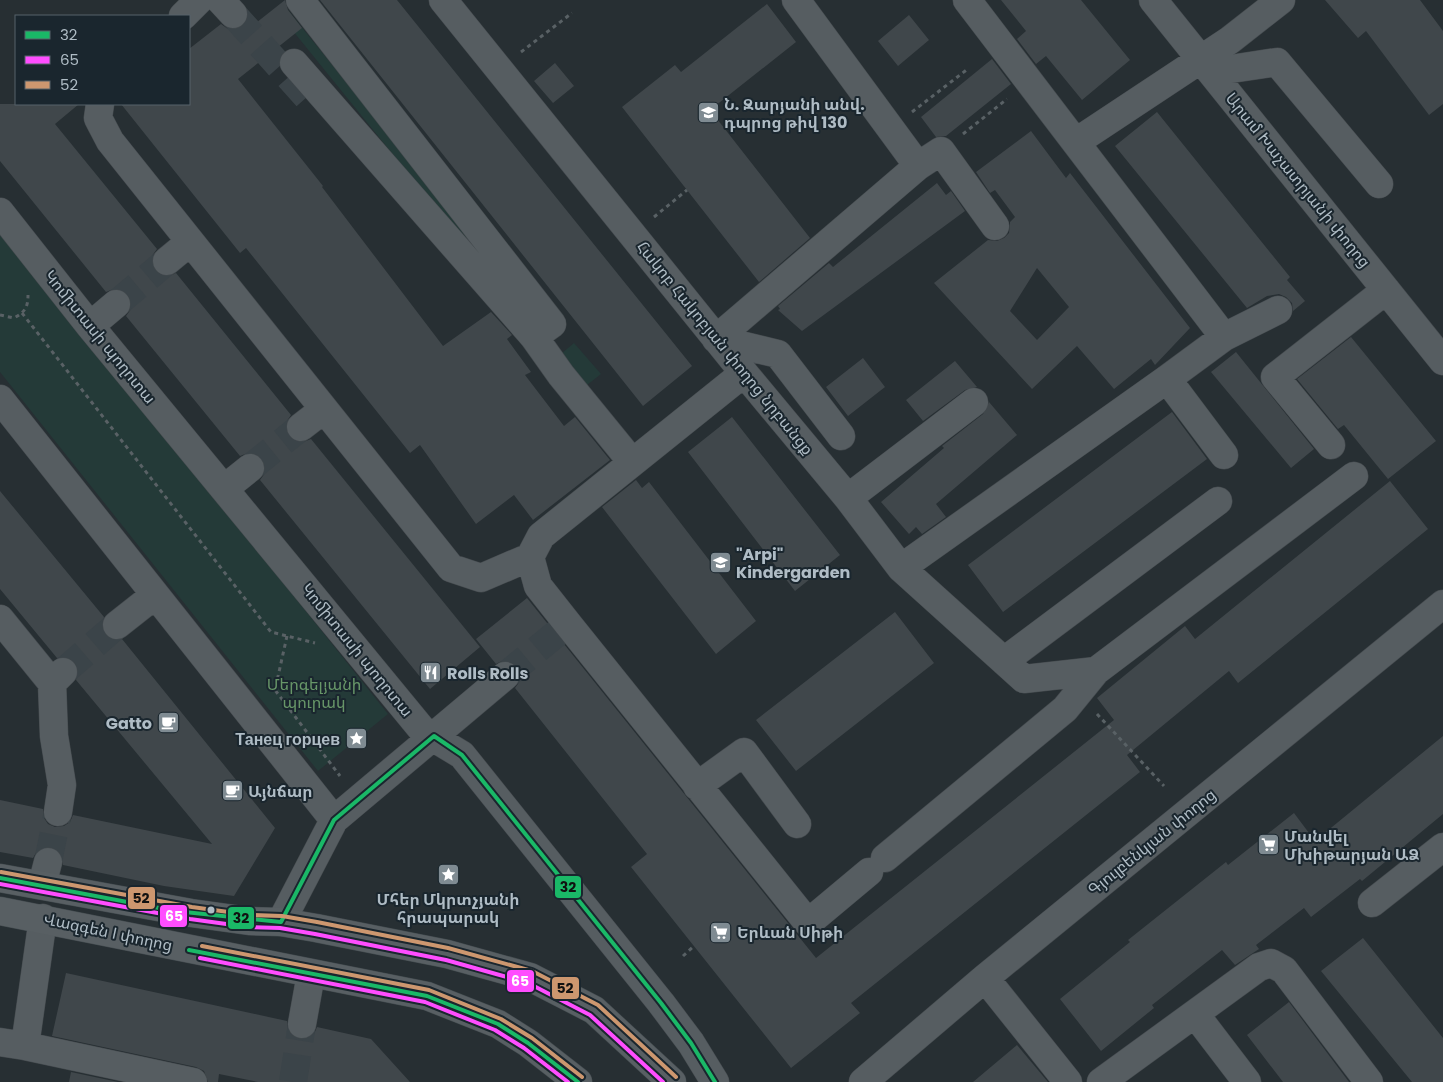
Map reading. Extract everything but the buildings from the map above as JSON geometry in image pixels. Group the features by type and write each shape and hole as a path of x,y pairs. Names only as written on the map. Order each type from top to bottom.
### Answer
{"main road":[{"name":"Վազգեն I փողոց","path":"0,878 45,873 191,913 249,921 281,922 447,954 530,977 594,1010 672,1082"},
{"name":"Վազգեն I փողոց","path":"0,911 44,918 426,996 498,1024 528,1042 578,1082"}],"street":[{"path":"184,15 199,0"},
{"path":"300,0 552,324 525,336"},
{"name":"Հակոբ Հակոբյան փողոց նրբանցք","path":"443,0 716,339 848,498 900,568 1024,679 1096,671"},
{"path":"796,0 918,166"},
{"path":"967,0 1224,337"},
{"name":"Արամ Խաչատրյանի փողոց","path":"1153,0 1386,290 1438,344"},
{"path":"1076,142 1206,66 1281,0"},
{"path":"1206,66 1276,62 1380,184"},
{"path":"294,63 525,336 561,375 632,462"},
{"path":"100,105 98,118 110,141 451,568 482,578 530,557 541,536 744,373"},
{"path":"716,339 918,166 941,151 995,226"},
{"name":"Կոմիտասի պողոտա","path":"0,212 90,326 424,732 434,736 462,755 661,1003 691,1043 715,1082"},
{"path":"167,261 190,242"},
{"path":"1331,445 1275,377 1386,290"},
{"path":"90,326 116,304"},
{"path":"900,568 1224,337 1278,310"},
{"path":"716,339 778,354 841,436"},
{"path":"1167,379 1224,455"},
{"path":"0,399 334,820"},
{"path":"848,498 974,402"},
{"path":"301,427 323,410"},
{"path":"224,488 250,468"},
{"path":"530,557 538,586 808,923 1064,709 1096,671 1354,476"},
{"path":"1004,661 1218,501"},
{"path":"116,625 155,595"},
{"name":"Գյուլբենկյան փողոց","path":"862,1082 985,978 1443,604"},
{"path":"0,619 57,678 54,736 62,785 58,812"},
{"path":"281,922 334,820 505,676"},
{"path":"697,786 744,752 797,824"},
{"path":"1372,903 1443,846"},
{"path":"44,918 12,1044 193,1082"},
{"path":"1115,1078 1195,1014 1259,967 1271,964 1284,970 1369,1082"},
{"path":"302,1024 311,974"},
{"path":"985,978 1068,1082"},
{"path":"1195,1014 1248,1082"}],"path":[{"path":"498,69 572,12"},
{"path":"890,130 969,68"},
{"path":"941,151 1000,104"},
{"path":"632,234 687,190"},
{"path":"0,315 14,318 22,313 271,632 323,645"},
{"path":"287,636 275,690 340,776"},
{"path":"1106,722 1164,786"},
{"path":"683,956 694,946"}],"green space":[{"path":"283,4 538,320 531,325 276,10"},
{"name":"Մերգելյանի պուրակ","path":"0,228 388,714 318,771 0,372"},
{"path":"574,343 601,374 587,385 561,354"}],"tunnel":[{"path":"233,14 307,97"},
{"path":"116,304 167,261"},
{"path":"250,468 301,427"},
{"path":"505,676 568,624"},
{"path":"63,672 117,625"},
{"path":"48,862 58,812"},
{"path":"293,1082 302,1024"}],"transit line":[{"name":"32","path":"0,878 175,911 281,922 334,820 434,736 462,755 661,1003 691,1043 715,1082"},
{"name":"52","path":"1,872 192,907 250,915 282,916 317,922 448,948 532,971 598,1005 676,1077"},
{"name":"65","path":"0,884 190,919 248,927 280,928 315,934 446,960 528,983 590,1015 663,1082"},
{"name":"52","path":"202,946 429,990 501,1019 532,1038 582,1077"},
{"name":"32","path":"189,950 427,996 498,1024 528,1043 578,1082"},
{"name":"65","path":"200,958 425,1002 495,1030 524,1048 568,1082"}],"place":[{"name":"Ն. Զարյանի անվ. դպրոց թիվ 130","path":"708,113"},
{"name":"\"Arpi\" Kindergarden","path":"720,563"},
{"name":"Rolls Rolls","path":"431,673"},
{"name":"Gatto","path":"168,723"},
{"name":"Танец горцев","path":"356,739"},
{"name":"Այնճար","path":"232,791"},
{"name":"Մանվել Մխիթարյան ԱՁ","path":"1268,845"},
{"name":"Մհեր Մկրտչյանի հրապարակ","path":"448,875"},
{"name":"Երևան Սիթի","path":"721,932"}]}
